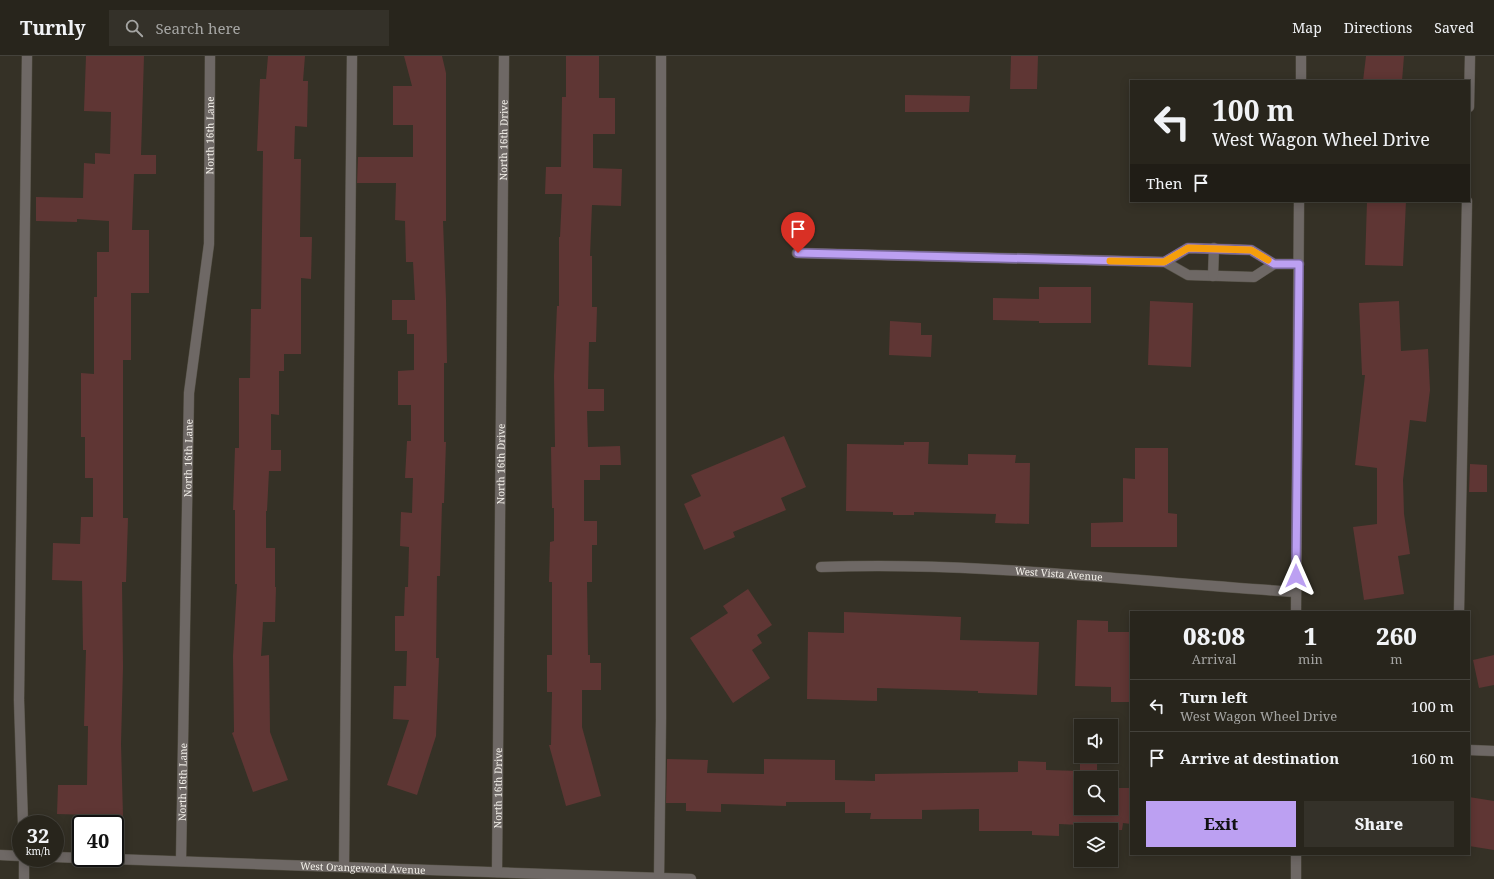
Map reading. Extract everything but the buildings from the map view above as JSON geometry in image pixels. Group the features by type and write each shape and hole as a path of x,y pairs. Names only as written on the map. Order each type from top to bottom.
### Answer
{"street":[{"path":"23,815 19,692 27,56"},
{"name":"North 16th Lane","path":"181,861 190,394 209,244 210,56"},
{"path":"344,867 352,56"},
{"name":"North 16th Drive","path":"497,872 504,56"},
{"path":"659,878 661,719 661,56"},
{"path":"1301,56 1301,80"},
{"path":"1470,56 1470,80"},
{"path":"1296,611 1299,202"},
{"path":"1460,611 1467,202"},
{"path":"1164,262 1188,248 1214,248 1251,250 1274,264 1299,264"},
{"path":"1213,276 1214,248"},
{"path":"798,253 1164,262 1188,275 1254,277 1274,264"},
{"name":"West Vista Avenue","path":"821,568 870,566 1005,570 1296,592"},
{"path":"1470,750 1494,751"},
{"path":"0,855 12,856"},
{"path":"1296,855 1296,879"},
{"name":"West Orangewood Avenue","path":"124,859 690,879"},
{"path":"24,867 24,879"}],"slow traffic":[{"path":"1110,261 1164,262 1188,248 1251,250 1268,260"}],"route":[{"path":"798,253 1164,262 1188,248 1214,248 1251,250 1274,264 1299,264 1296,576"}]}
